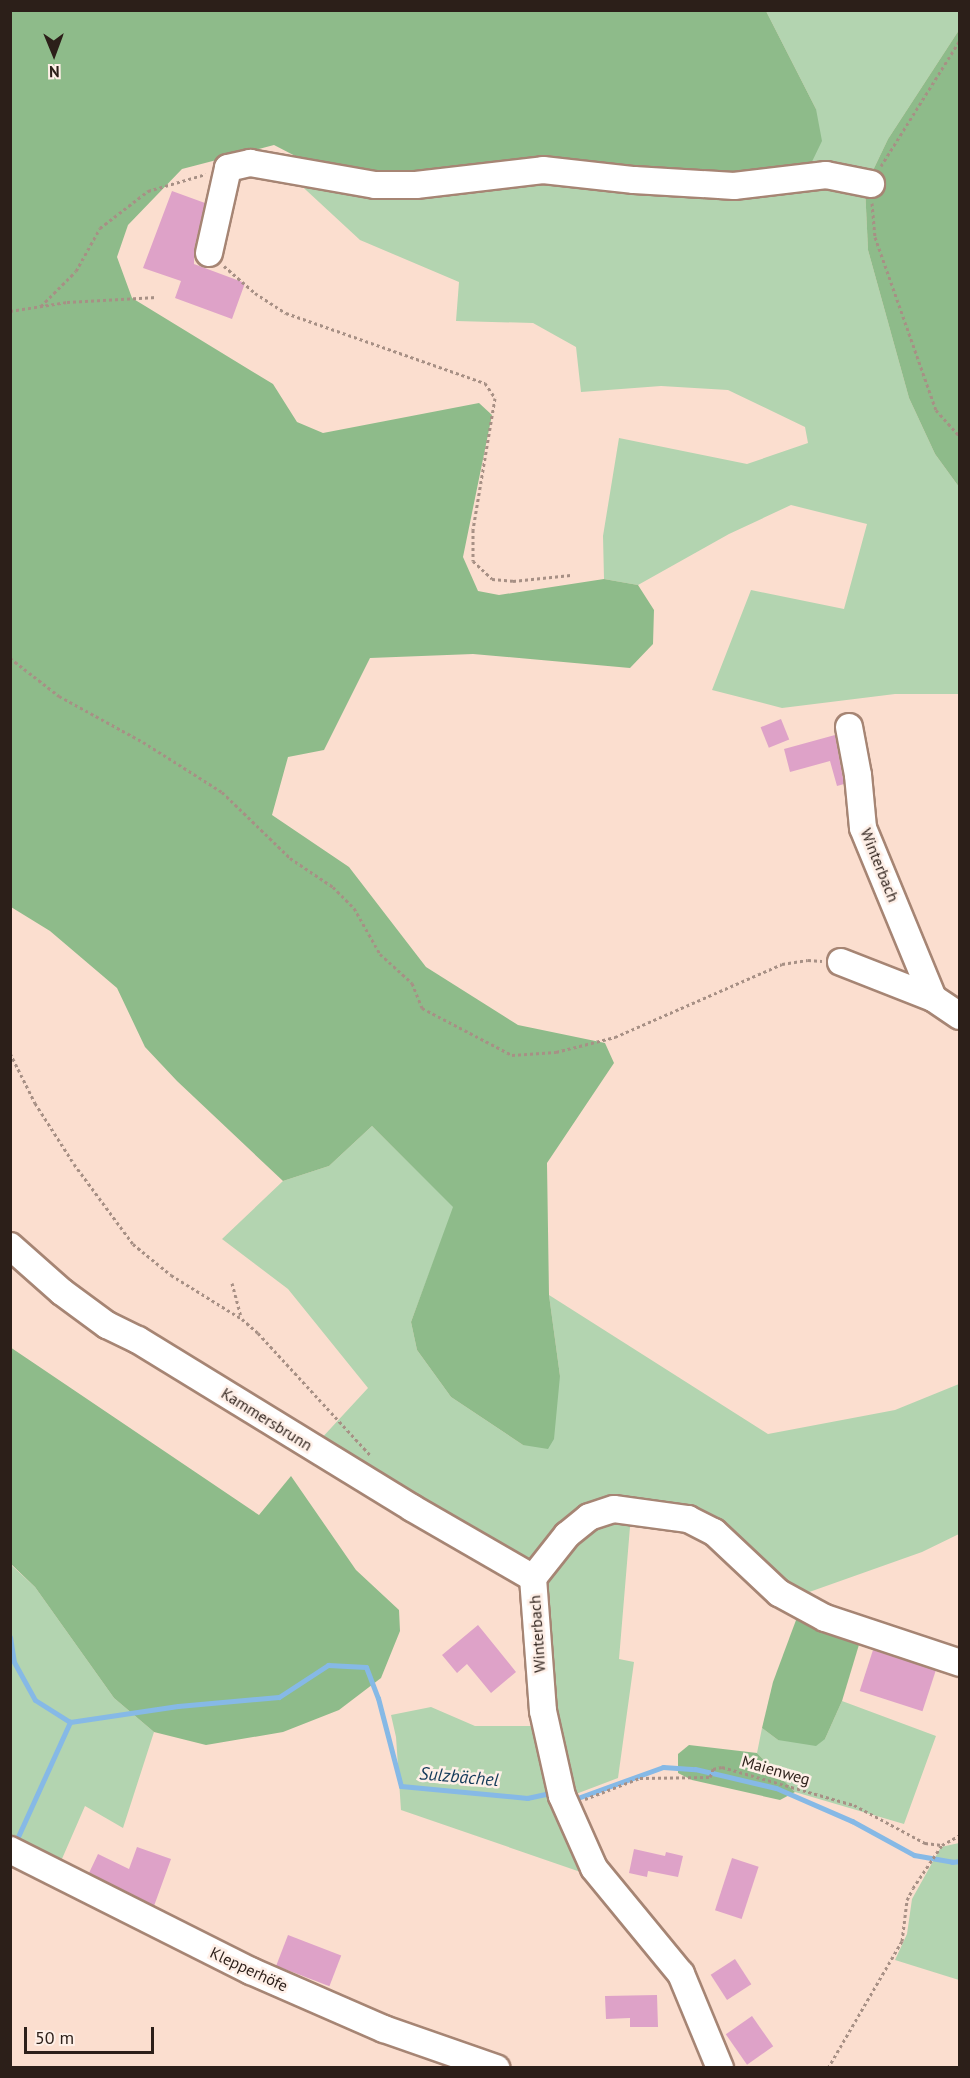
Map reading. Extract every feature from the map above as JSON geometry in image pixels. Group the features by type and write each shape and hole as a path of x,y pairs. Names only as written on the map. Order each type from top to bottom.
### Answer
{"street":[{"path":"209,253 228,168 250,163 375,185 416,185 543,170 634,180 734,186 826,175 871,184"},
{"name":"Winterbach","path":"849,727 858,775 863,828 933,998"},
{"path":"841,962 933,998 960,1016"},
{"name":"Kammersbrunn","path":"10,1246 62,1292 107,1325 138,1340 412,1508 533,1578"},
{"name":"Winterbach","path":"720,2067 681,1974 594,1868 565,1802 543,1711 533,1578 567,1535 589,1517 615,1509 688,1519 714,1532 779,1593 825,1618 960,1663"},
{"name":"Klepperhöfe","path":"10,1850 250,1971 384,2029 496,2067"}],"path":[{"path":"960,40 871,184 875,237 936,410 960,437"},
{"path":"41,306 76,271 100,228 148,191 228,168"},
{"path":"209,253 255,293 286,313 485,383 495,398 472,530 473,561 492,579 513,582 571,575"},
{"path":"10,311 67,302 157,297"},
{"path":"10,658 59,696 143,742 222,792 290,858 333,887 354,908 380,954 412,983 422,1008 512,1055 556,1052 615,1037 782,964 808,960 841,962"},
{"path":"10,1053 46,1121 133,1244 171,1275 242,1319 258,1333 372,1458"},
{"path":"232,1283 242,1319"},
{"name":"Maienweg","path":"565,1802 640,1779 710,1777 713,1769 722,1767 854,1804 926,1843 942,1845"},
{"path":"828,2067 902,1941 907,1900 927,1863 942,1845 960,1835"}],"green space":[{"path":"11,11 766,11 816,109 822,141 806,174 382,182 305,161 274,145 182,169 128,225 117,257 132,298 273,384 297,422 323,433 479,403 492,415 463,557 478,591 499,595 604,579 638,585 654,610 653,644 630,668 473,654 370,658 324,750 288,757 272,815 349,867 426,967 518,1025 605,1043 614,1063 547,1163 549,1295 560,1376 554,1439 548,1449 523,1445 451,1397 417,1350 411,1322 453,1207 372,1126 329,1166 283,1181 177,1081 145,1047 117,988 50,931 11,907"},
{"path":"766,11 959,11 959,30 888,139 865,187 868,250 909,398 935,454 959,487 959,694 895,694 782,708 712,690 751,590 844,609 867,524 791,505 729,534 638,585 604,579 603,536 619,438 747,464 808,443 805,427 728,390 661,386 581,392 576,347 533,323 456,321 459,282 360,240 293,178 816,109"},
{"path":"959,30 959,487 935,454 909,398 868,250 865,187 888,139"},
{"path":"372,1126 454,1207 411,1322 417,1350 451,1397 523,1445 560,1376 549,1295 768,1434 895,1410 959,1384 959,1534 922,1552 798,1596 744,1551 611,1503 539,1555 530,1558 515,1557 319,1441 368,1388 288,1289 222,1239 283,1181 329,1166"},
{"path":"10,1347 259,1515 291,1476 356,1570 399,1610 400,1631 381,1678 339,1710 283,1732 206,1745 154,1732 114,1698 35,1587 11,1564"},
{"path":"631,1515 619,1659 634,1662 618,1778 568,1797 548,1709 542,1590 554,1561 590,1524"},
{"path":"10,1564 35,1587 114,1698 154,1732 123,1828 85,1806 58,1868 11,1845"},
{"path":"799,1612 861,1638 842,1701 825,1739 816,1746 778,1740 762,1728 773,1682"},
{"path":"842,1701 936,1736 904,1824 795,1792 757,1753 762,1728 778,1740 825,1739"},
{"path":"431,1707 475,1726 541,1726 598,1878 401,1810 396,1737 391,1715"},
{"path":"689,1745 757,1753 795,1792 780,1800 692,1780 678,1773 678,1754"},
{"path":"960,1843 959,1980 895,1960 907,1934 912,1899 941,1847"}],"building":[{"path":"172,191 205,203 194,250 194,264 245,283 232,319 175,298 181,281 143,268"},
{"path":"781,719 789,739 769,748 761,727"},
{"path":"835,735 844,784 837,786 830,761 790,772 784,749"},
{"path":"478,1625 516,1672 491,1693 467,1664 457,1673 442,1655"},
{"path":"873,1650 936,1670 922,1711 860,1691"},
{"path":"137,1847 171,1859 154,1906 89,1873 98,1854 129,1869"},
{"path":"634,1849 665,1856 666,1852 683,1856 678,1877 648,1871 647,1877 629,1873"},
{"path":"732,1858 759,1867 742,1919 715,1910"},
{"path":"288,1935 341,1955 329,1986 276,1966"},
{"path":"735,1959 751,1984 727,2000 711,1975"},
{"path":"657,1995 658,2027 630,2027 630,2018 606,2019 605,1996"},
{"path":"752,2016 773,2046 747,2065 726,2034"}],"waterway":[{"name":"Sulzbächel","path":"10,1637 14,1662 35,1700 70,1722 178,1706 279,1697 328,1665 366,1667 378,1698 401,1786 527,1798 546,1794 554,1798"},
{"path":"16,1841 70,1722"},
{"name":"Sulzbächel","path":"572,1800 663,1767 695,1769 776,1788 852,1821 914,1855 952,1862 960,1861"}]}
